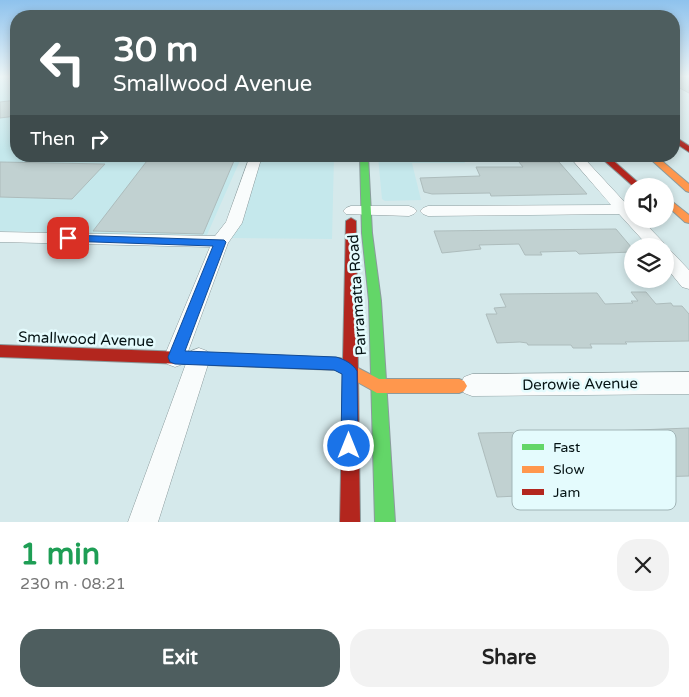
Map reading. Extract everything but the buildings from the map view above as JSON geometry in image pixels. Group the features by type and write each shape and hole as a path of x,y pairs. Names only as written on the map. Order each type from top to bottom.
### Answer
{"main road":[{"name":"Parramatta Road","path":"364,162 367,233 375,300 384,522"},
{"path":"610,162 629,178"},
{"path":"625,162 643,178"},
{"path":"658,162 689,189"},
{"path":"674,206 689,220"},
{"name":"Parramatta Road","path":"350,522 351,207"},
{"path":"674,218 689,231"},
{"name":"Smallwood Avenue","path":"0,351 336,363 377,386"},
{"name":"Derowie Avenue","path":"377,386 465,386"}],"street":[{"path":"143,522 220,242 234,223 254,162"},
{"path":"580,162 650,238"},
{"path":"351,207 367,212 409,211"},
{"path":"428,211 623,209"},
{"path":"0,237 220,242"},
{"path":"674,265 689,282"},
{"name":"Derowie Avenue","path":"465,386 689,384"}],"shaded area":[{"path":"0,101 10,101 10,162 239,162 206,237 0,231"},
{"path":"260,162 334,162 332,239 231,238"},
{"path":"379,162 465,162 412,163 421,200 385,201 382,199"}],"traffic: fast":[{"path":"364,162 367,233 375,301 385,522"}],"traffic: slow":[{"path":"658,162 689,189"},
{"path":"674,207 689,220"},
{"path":"339,364 377,386 459,386"}],"traffic: jam":[{"path":"680,143 689,150"},
{"path":"610,162 629,178"},
{"path":"350,522 351,221"},
{"path":"0,351 339,364"}],"route":[{"path":"68,238 220,242 175,357 336,363 349,371 349,446"}]}
